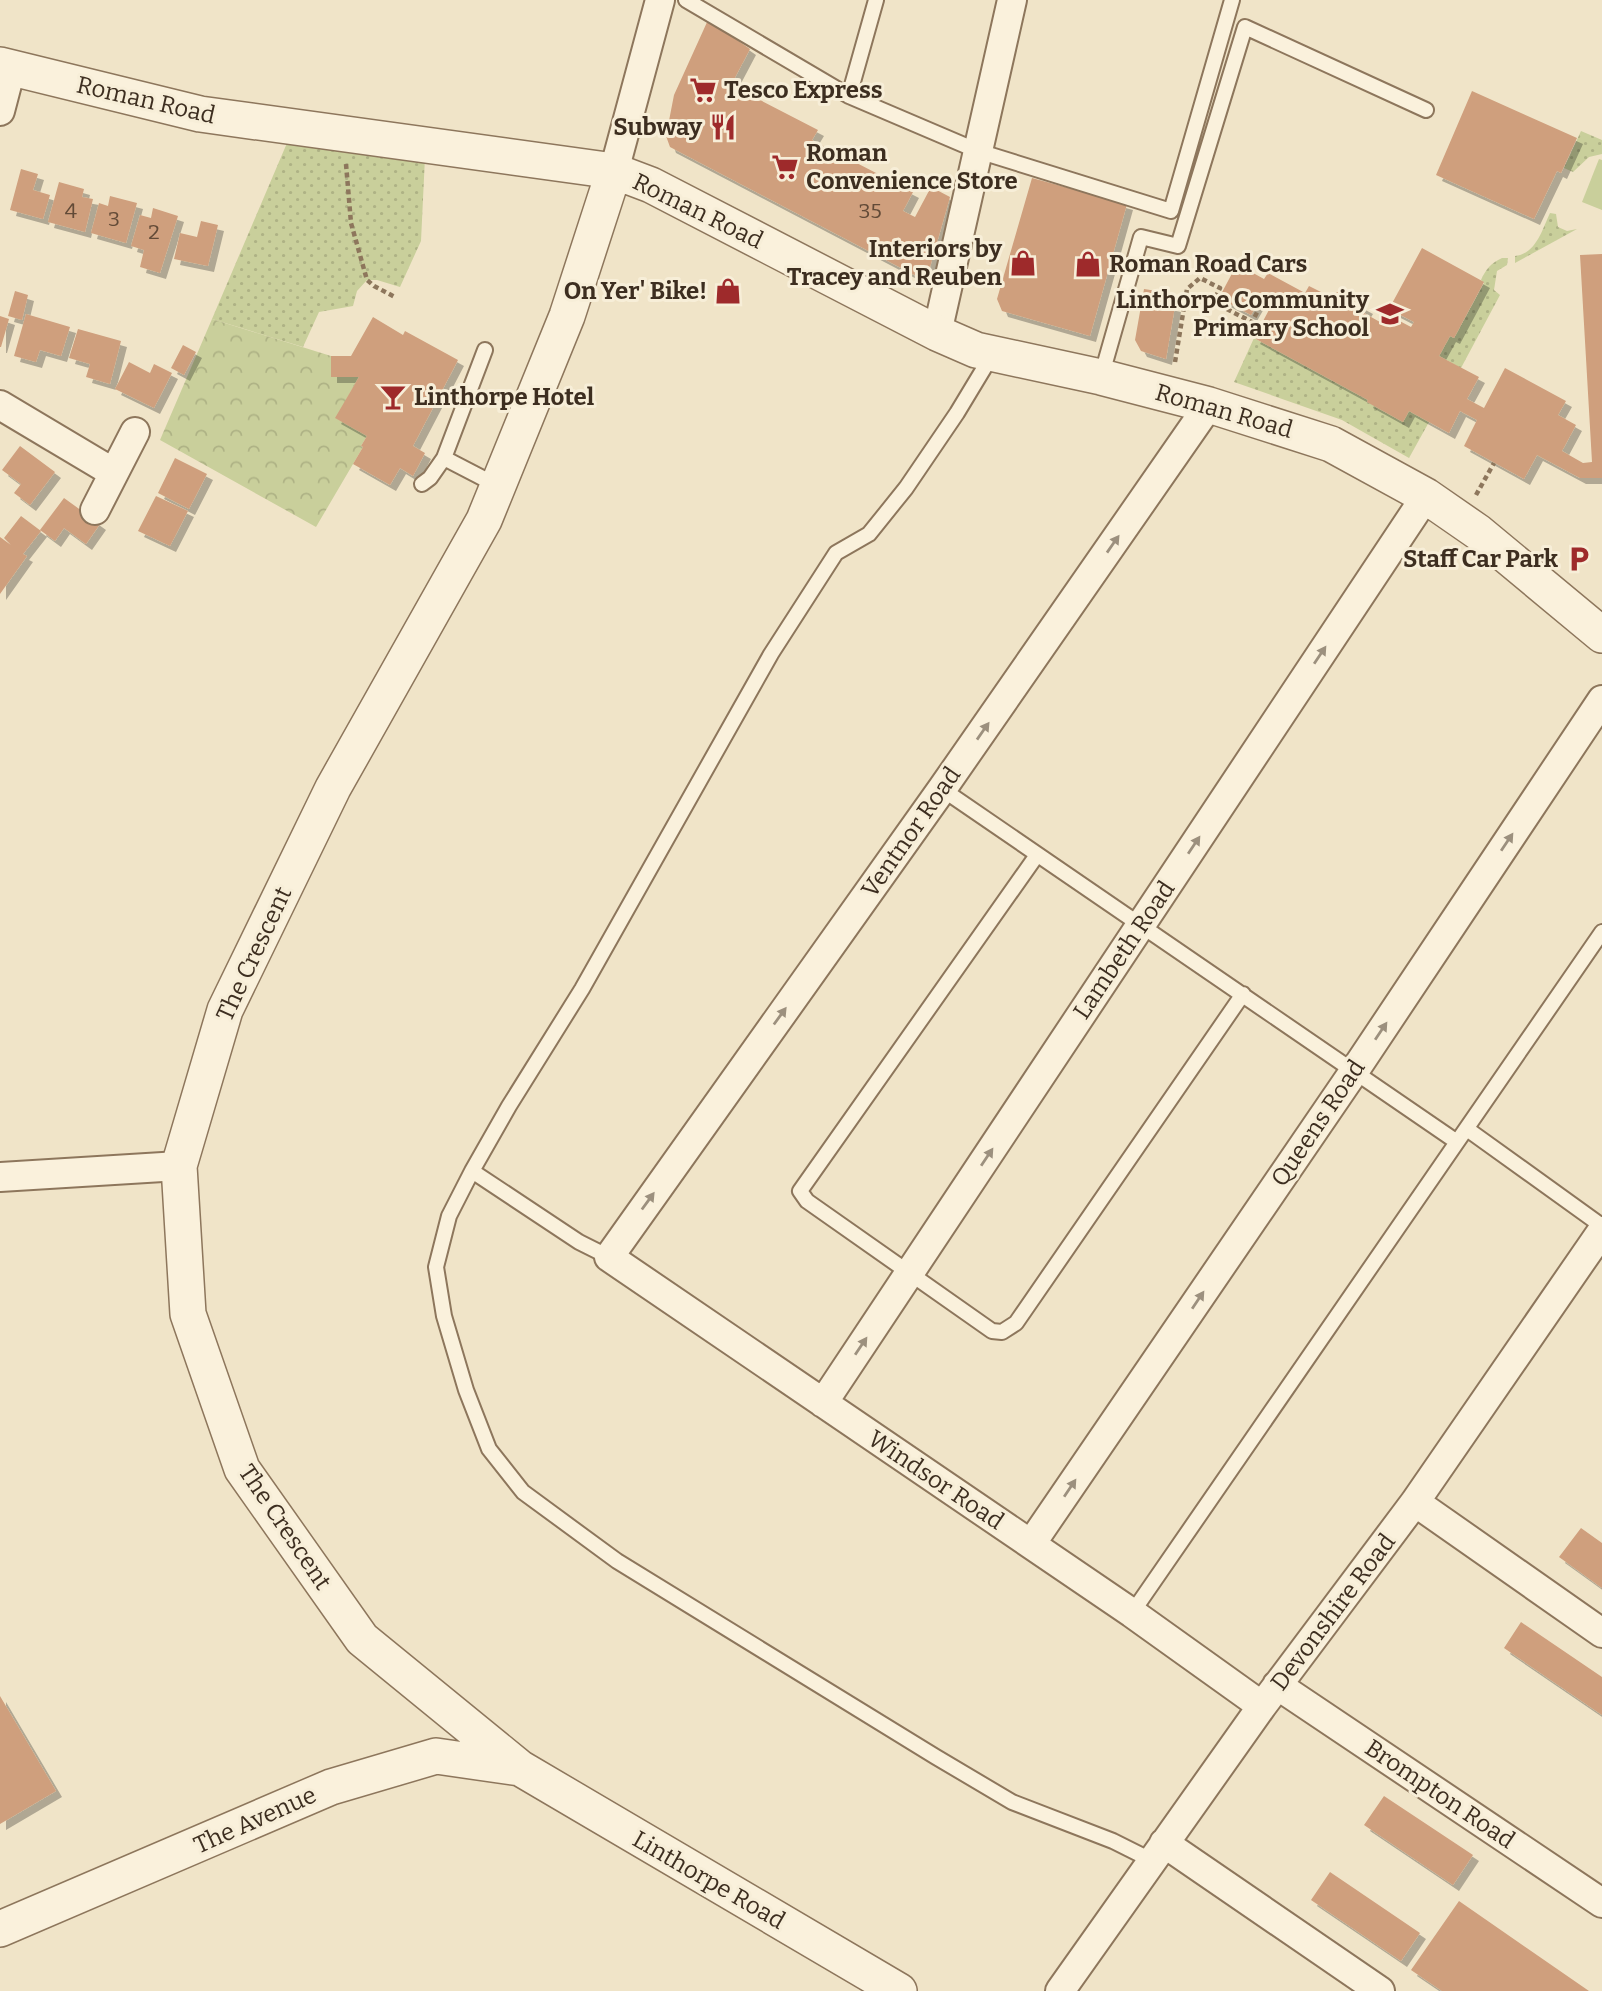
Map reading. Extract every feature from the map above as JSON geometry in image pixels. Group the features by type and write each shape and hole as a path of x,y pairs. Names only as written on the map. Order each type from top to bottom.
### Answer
{"street":[{"path":"614,171 660,0"},
{"path":"937,332 1012,0"},
{"path":"0,111 5,67"},
{"name":"Roman Road","path":"5,67 200,114 614,171 651,185 976,350 1101,377 1209,405 1331,443 1426,496 1478,532 1602,635"},
{"name":"The Crescent","path":"520,1768 362,1639 242,1469 188,1314 179,1166 225,1010 333,788 484,520 567,316 614,171"},
{"name":"Ventnor Road","path":"608,1257 942,789 1209,405"},
{"path":"4,417 114,473"},
{"path":"95,510 135,432"},
{"name":"Lambeth Road","path":"823,1403 1426,496"},
{"name":"Queens Road","path":"1031,1544 1355,1070 1602,700"},
{"path":"0,1177 179,1166"},
{"name":"Devonshire Road","path":"1060,1991 1270,1696 1415,1502 1602,1228"},
{"name":"Windsor Road","path":"608,1257 1132,1613 1270,1696"},
{"path":"1415,1502 1602,1633"},
{"name":"Brompton Road","path":"1270,1696 1602,1903"},
{"name":"The Avenue","path":"0,1929 331,1787 436,1756 520,1768"},
{"name":"Linthorpe Road","path":"520,1768 898,1991"},
{"path":"1158,1852 1380,1991"}],"lane":[{"path":"686,0 849,96 978,151 1171,211 1233,0"},
{"path":"849,96 876,0"},
{"path":"1101,377 1141,237 1178,246 1245,27 1426,110"},
{"path":"422,484 430,478 444,458 485,350"},
{"path":"993,354 906,488 869,534 836,553 771,654 582,989 472,1171 449,1216 436,1267 444,1316 466,1390 489,1449 523,1492 617,1561 1012,1802 1113,1842 1158,1852"},
{"path":"444,458 498,486"},
{"path":"942,789 1458,1142"},
{"path":"1037,855 800,1191 807,1201 992,1331 1003,1332 1016,1324 1243,994"},
{"path":"1132,1613 1602,932"},
{"path":"1466,1129 1602,1228"},
{"path":"472,1171 579,1242 608,1257"}],"path":[{"path":"346,162 351,223 367,279 395,298"},
{"path":"1175,362 1187,289 1200,278 1220,288 1213,302 1252,322 1262,303"},
{"path":"1476,496 1494,463"}],"green space":[{"path":"1581,131 1602,140 1602,154 1589,157 1573,172 1564,168"},
{"path":"287,143 425,157 421,241 400,287 367,280 357,291 353,306 319,312 303,347 212,319"},
{"path":"1599,159 1602,160 1602,210 1582,202"},
{"path":"1550,213 1556,214 1558,227 1567,231 1577,229 1515,263 1515,256 1533,246"},
{"path":"1502,258 1508,258 1507,265 1497,271 1494,290 1500,295 1461,368 1439,356 1450,336 1454,338 1484,283 1481,280 1485,273 1492,264"},
{"path":"212,319 331,356 332,377 359,377 336,418 367,436 316,527 160,440"},
{"path":"1254,338 1403,422 1409,411 1429,422 1409,458 1342,420 1234,382"}],"building":[{"path":"708,20 750,49 731,85 818,130 812,140 913,192 903,211 915,217 931,187 950,197 926,281 670,147 666,136 674,95"},
{"path":"1472,91 1577,138 1561,173 1557,171 1534,219 1436,175"},
{"path":"21,169 38,174 33,190 50,195 43,219 10,210"},
{"path":"1032,178 1127,204 1090,336 1002,311 997,299"},
{"path":"59,182 84,189 82,197 93,199 85,232 48,222"},
{"path":"110,196 137,203 126,243 91,233 99,203 108,206"},
{"path":"153,208 178,216 160,273 140,267 144,250 131,246 140,215 151,218"},
{"path":"201,221 218,225 208,266 174,259 180,233 197,237"},
{"path":"1422,248 1484,282 1454,338 1450,336 1439,356 1479,377 1467,399 1484,408 1505,368 1566,401 1558,415 1576,425 1562,451 1583,463 1592,462 1580,255 1602,254 1602,478 1580,478 1537,455 1524,479 1464,446 1477,420 1460,411 1449,433 1409,411 1403,422 1254,338 1270,308 1259,301 1251,315 1219,298 1237,264 1264,279 1268,273 1305,293 1309,286 1333,298 1337,292 1367,308 1364,313 1387,326 1392,317 1411,327 1414,322 1389,309"},
{"path":"1144,289 1163,292 1161,303 1175,306 1166,359 1141,351 1135,340"},
{"path":"15,291 28,295 22,320 8,316"},
{"path":"26,314 70,327 61,356 40,350 36,362 14,356"},
{"path":"0,316 9,319 1,347 0,347"},
{"name":"Linthorpe Hotel","path":"373,317 403,335 405,331 458,360 413,446 425,453 413,476 400,468 390,485 353,464 367,436 335,418 359,377 331,377 331,356 351,356"},
{"path":"78,329 121,341 110,384 86,377 90,364 69,358"},
{"path":"183,345 196,352 184,375 171,368"},
{"path":"129,362 150,373 154,364 172,373 154,408 115,389"},
{"path":"20,446 55,472 30,505 14,493 21,484 2,470"},
{"path":"175,458 207,474 189,509 158,493"},
{"path":"156,496 188,511 170,546 138,531"},
{"path":"64,498 100,524 86,544 64,528 55,541 40,530"},
{"path":"21,516 41,531 23,554 27,556 0,594 0,537 11,545 4,538"},
{"path":"1581,1528 1602,1543 1602,1588 1559,1557"},
{"path":"1521,1622 1602,1677 1602,1715 1504,1648"},
{"path":"0,1696 56,1791 0,1824"},
{"path":"1384,1796 1473,1855 1453,1885 1364,1825"},
{"path":"1330,1872 1420,1933 1401,1961 1311,1900"},
{"path":"1459,1901 1589,1991 1442,1991 1411,1970"}],"place":[{"name":"Tesco Express","path":"703,90"},
{"name":"Subway","path":"723,127"},
{"name":"Roman Convenience Store","path":"785,167"},
{"name":"Interiors by Tracey and Reuben","path":"1023,263"},
{"name":"Roman Road Cars","path":"1088,264"},
{"name":"On Yer' Bike!","path":"728,291"},
{"name":"Linthorpe Community Primary School","path":"1390,314"},
{"name":"Linthorpe Hotel","path":"393,397"},
{"name":"Staff Car Park","path":"1579,559"}]}
